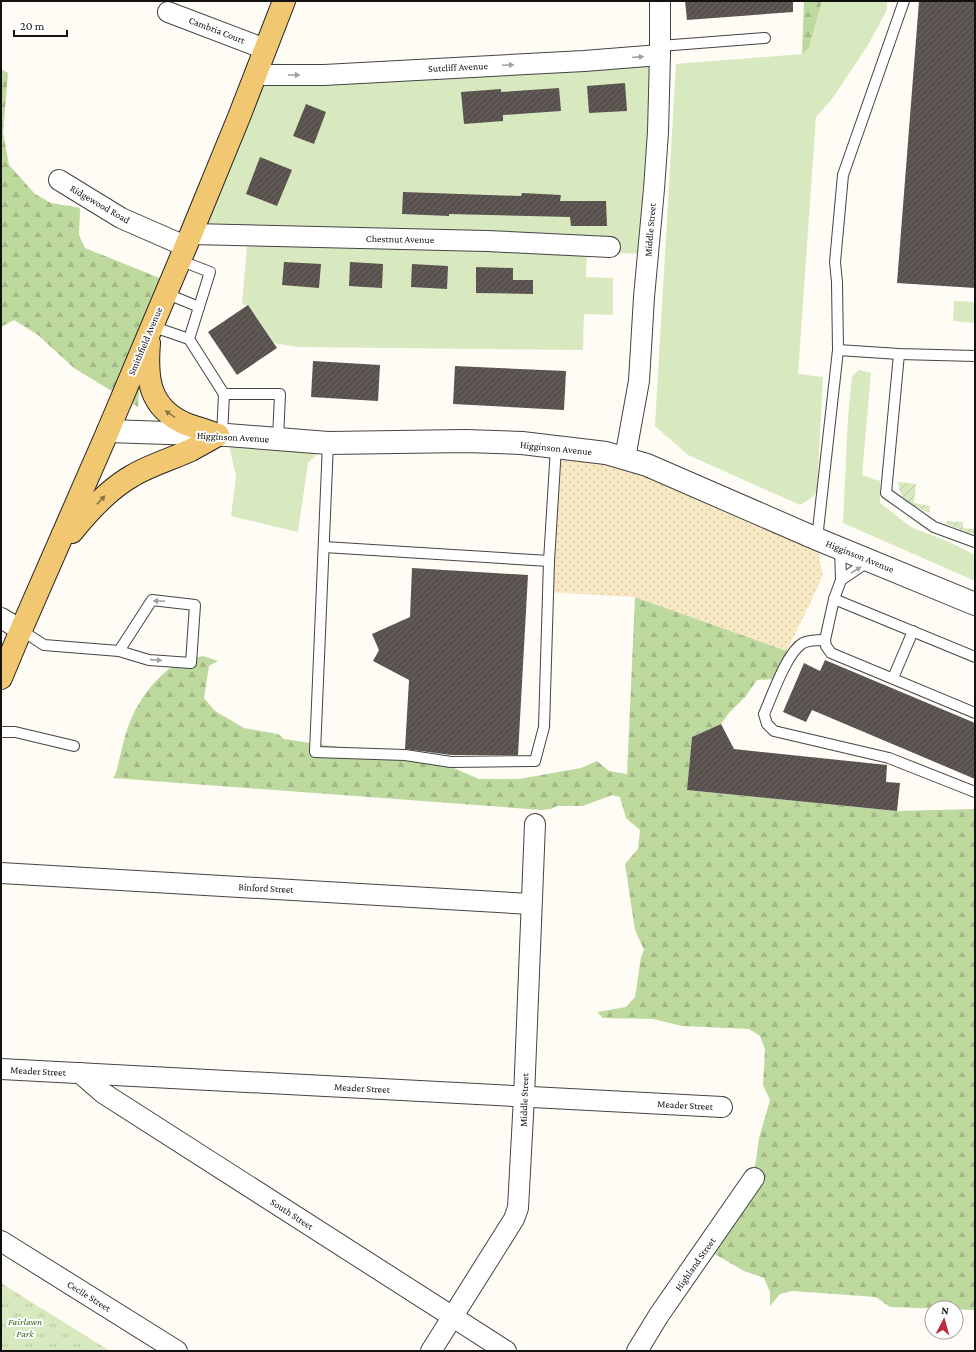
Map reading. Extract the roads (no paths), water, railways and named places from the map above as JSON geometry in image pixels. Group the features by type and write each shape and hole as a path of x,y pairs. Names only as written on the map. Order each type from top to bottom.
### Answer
{"main road":[{"name":"Smithfield Avenue","path":"1,678 108,431 185,247 284,1"},
{"path":"151,327 148,371 150,385 158,404 185,423 220,435"},
{"path":"57,549 106,494 123,481 132,475 191,450 220,435"}],"street":[{"name":"Middle Street","path":"625,458 641,360 644,297 658,132 660,1"},
{"name":"Cambria Court","path":"168,12 265,49"},
{"name":"Sutcliff Avenue","path":"255,75 324,75 584,61 660,50"},
{"name":"Ridgewood Road","path":"59,180 121,218 185,247"},
{"name":"Chestnut Avenue","path":"185,247 487,241 610,248"},
{"name":"Higginson Avenue","path":"108,431 220,435 328,442 466,441 522,443 606,453 647,465 817,539 840,547 975,604"},
{"path":"1,618 21,630"},
{"name":"Middle Street","path":"431,1351 514,1219 518,1208 535,824"},
{"name":"Binford Street","path":"1,873 531,904"},
{"name":"Meader Street","path":"1,1069 722,1107"},
{"name":"South Street","path":"80,1073 103,1093 506,1351"},
{"name":"Highland Street","path":"637,1351 754,1178"},
{"name":"Cecile Street","path":"1,1241 178,1351"}],"lane":[{"path":"817,539 838,350 837,282 834,262 842,175 904,1"},
{"name":"Sutcliff Avenue","path":"660,50 765,38"},
{"path":"185,247 210,272 189,339"},
{"path":"165,293 199,307"},
{"path":"151,327 189,339 224,394 220,435"},
{"path":"838,350 900,354 975,356"},
{"path":"900,354 886,494 934,527 975,542"},
{"path":"224,394 280,394 278,439"},
{"path":"328,442 315,752 405,756 451,762 535,761 544,727 549,560 556,447"},
{"path":"324,547 549,560"},
{"path":"840,547 841,580 834,599 825,640 826,646 831,653 975,713"},
{"path":"841,580 871,560"},
{"path":"834,599 975,657"},
{"path":"21,630 44,645 119,651 149,660 191,663 195,605 152,600 119,651"},
{"path":"893,678 913,631"},
{"path":"825,640 804,642 797,648 787,663 764,714 767,724 774,731 889,758 975,792"},
{"path":"1,732 15,732 74,746"}],"park label":[{"name":"Fairlawn Park","path":"25,1326"}]}
